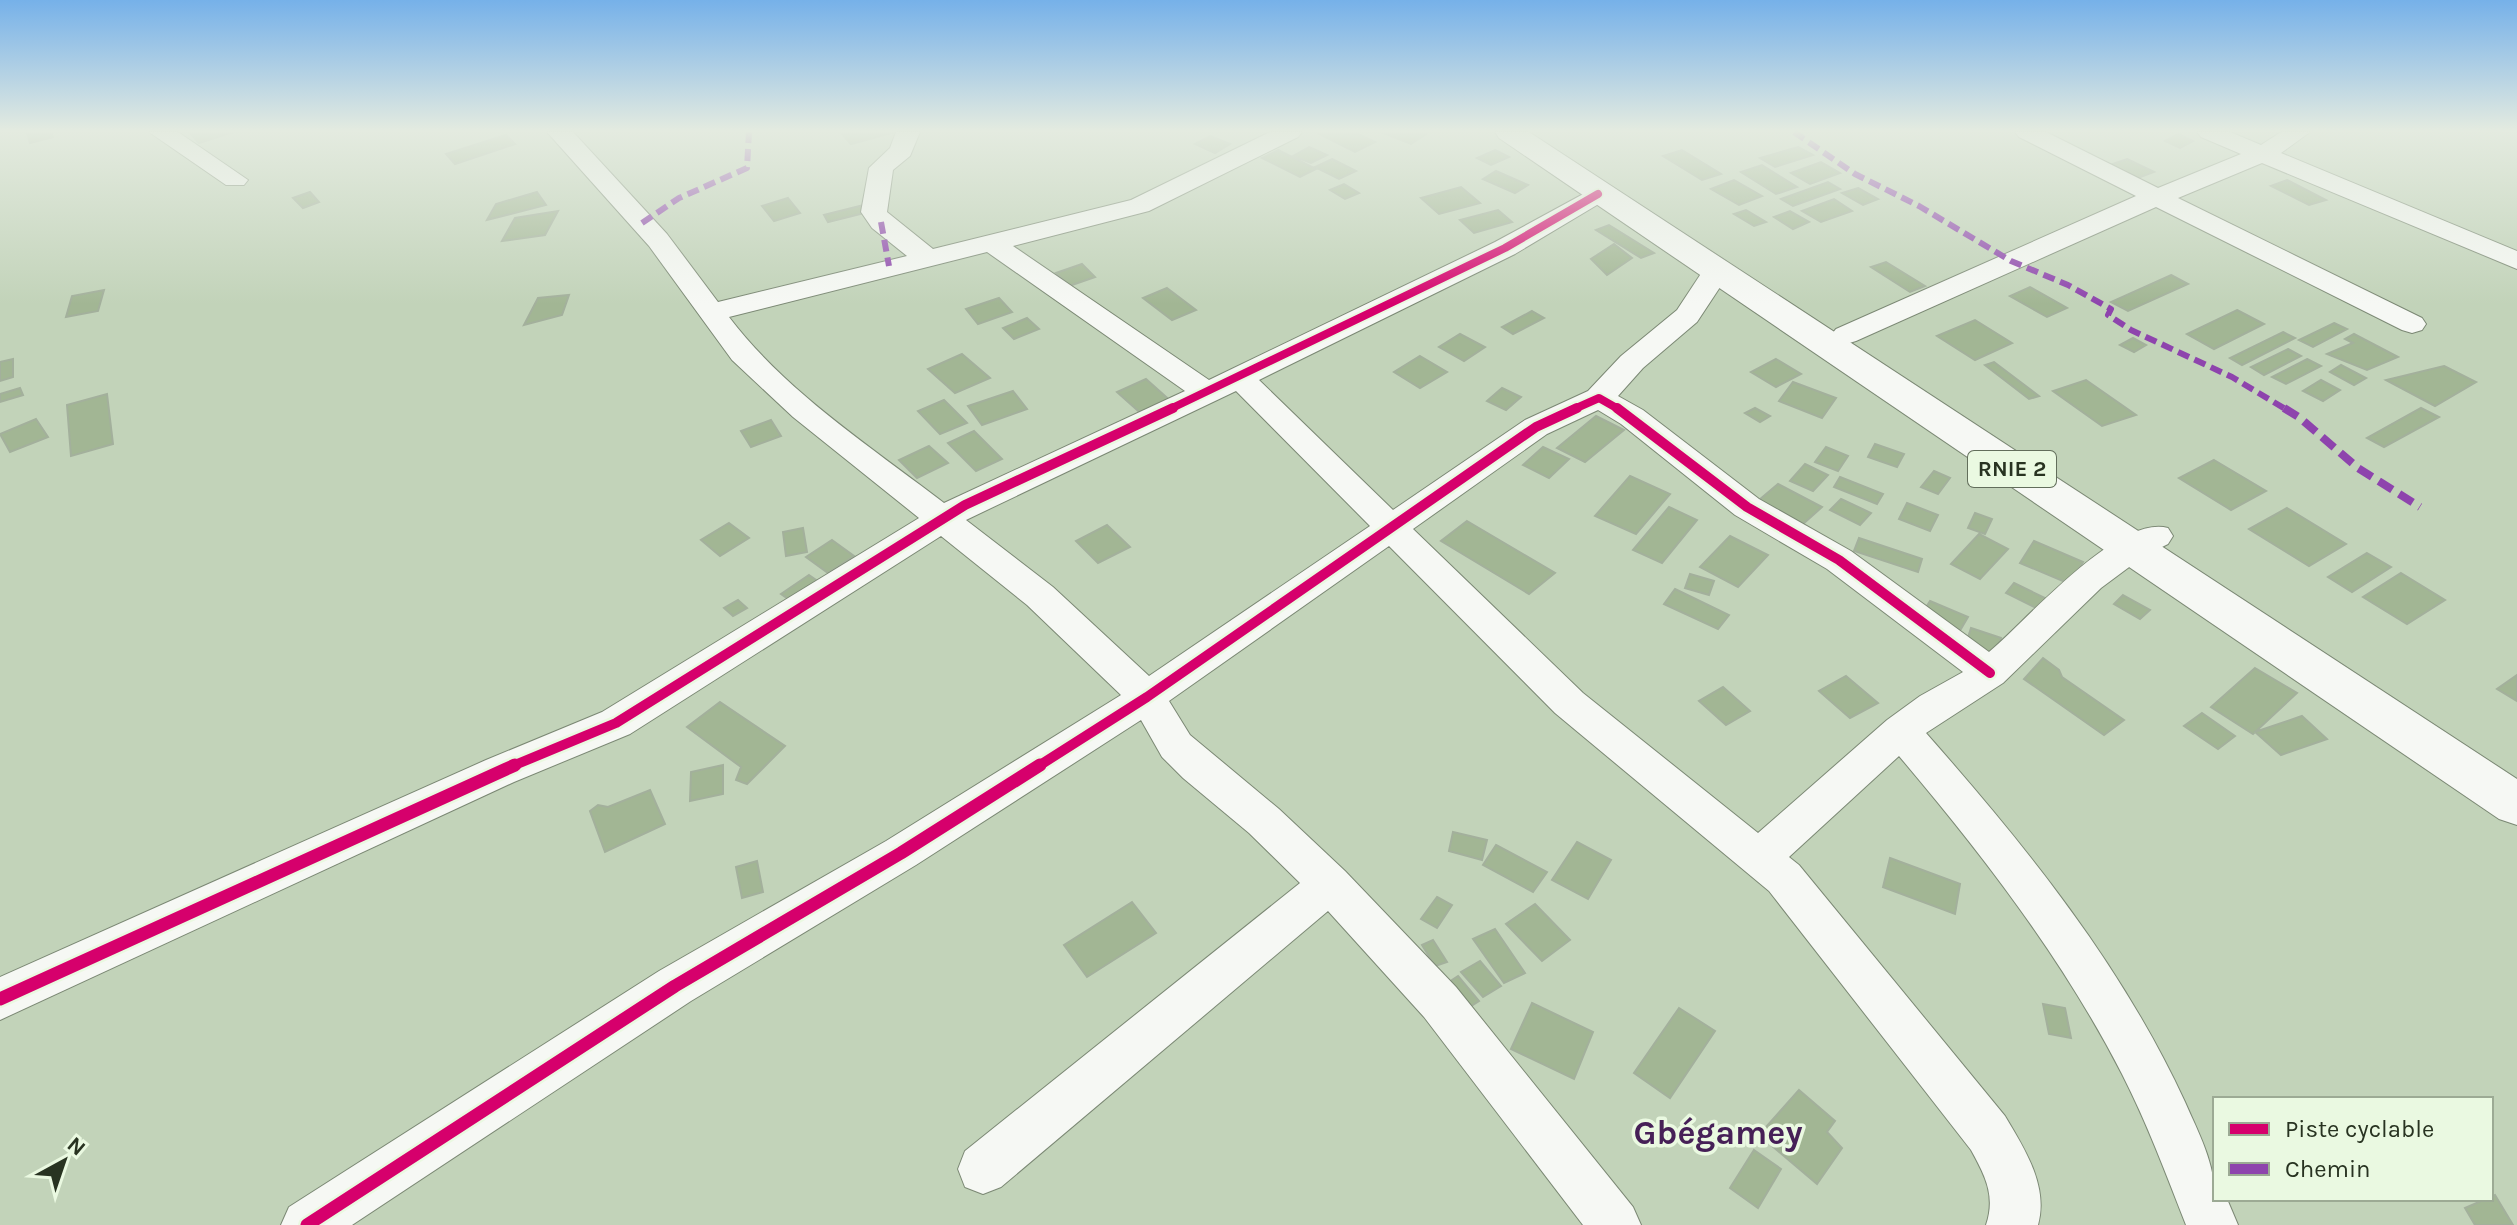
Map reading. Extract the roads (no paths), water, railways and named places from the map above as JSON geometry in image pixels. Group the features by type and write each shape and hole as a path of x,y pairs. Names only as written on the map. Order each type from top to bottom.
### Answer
{"highway":[{"name":"RNIE 2","path":"1591,189 1716,272 2143,542 2517,771"},
{"name":"RNIE 2","path":"1625,189 1846,335 2517,805"}],"street":[{"path":"611,189 658,240 742,354 804,410 1040,596 1123,671 1147,697 1176,746 1197,767 1264,821 1330,884 1440,1002 1615,1225"},
{"path":"878,189 874,212 881,222 927,258"},
{"path":"710,313 1140,206 1174,189"},
{"path":"2142,189 2412,324"},
{"path":"1846,335 2177,189"},
{"path":"2346,189 2517,261"},
{"path":"0,999 500,771 616,723 940,519 1505,248 1598,194"},
{"path":"993,244 1223,384 1393,526 1569,703 1784,878 1988,1133 2012,1177 2016,1217 2012,1225"},
{"path":"307,1225 675,986 901,853 1147,697 1536,427 1599,398 1632,362 1687,316 1716,272"},
{"path":"1599,398 1632,417 1747,507 1839,560 1990,673"},
{"path":"1760,857 1901,731 1945,697 1990,673 2095,571 2143,542"},
{"path":"1901,731 2007,860 2064,938 2127,1037 2212,1225"},
{"path":"983,1169 1330,884"}],"district":[{"name":"Gbégamey","path":"1718,1133"}]}
